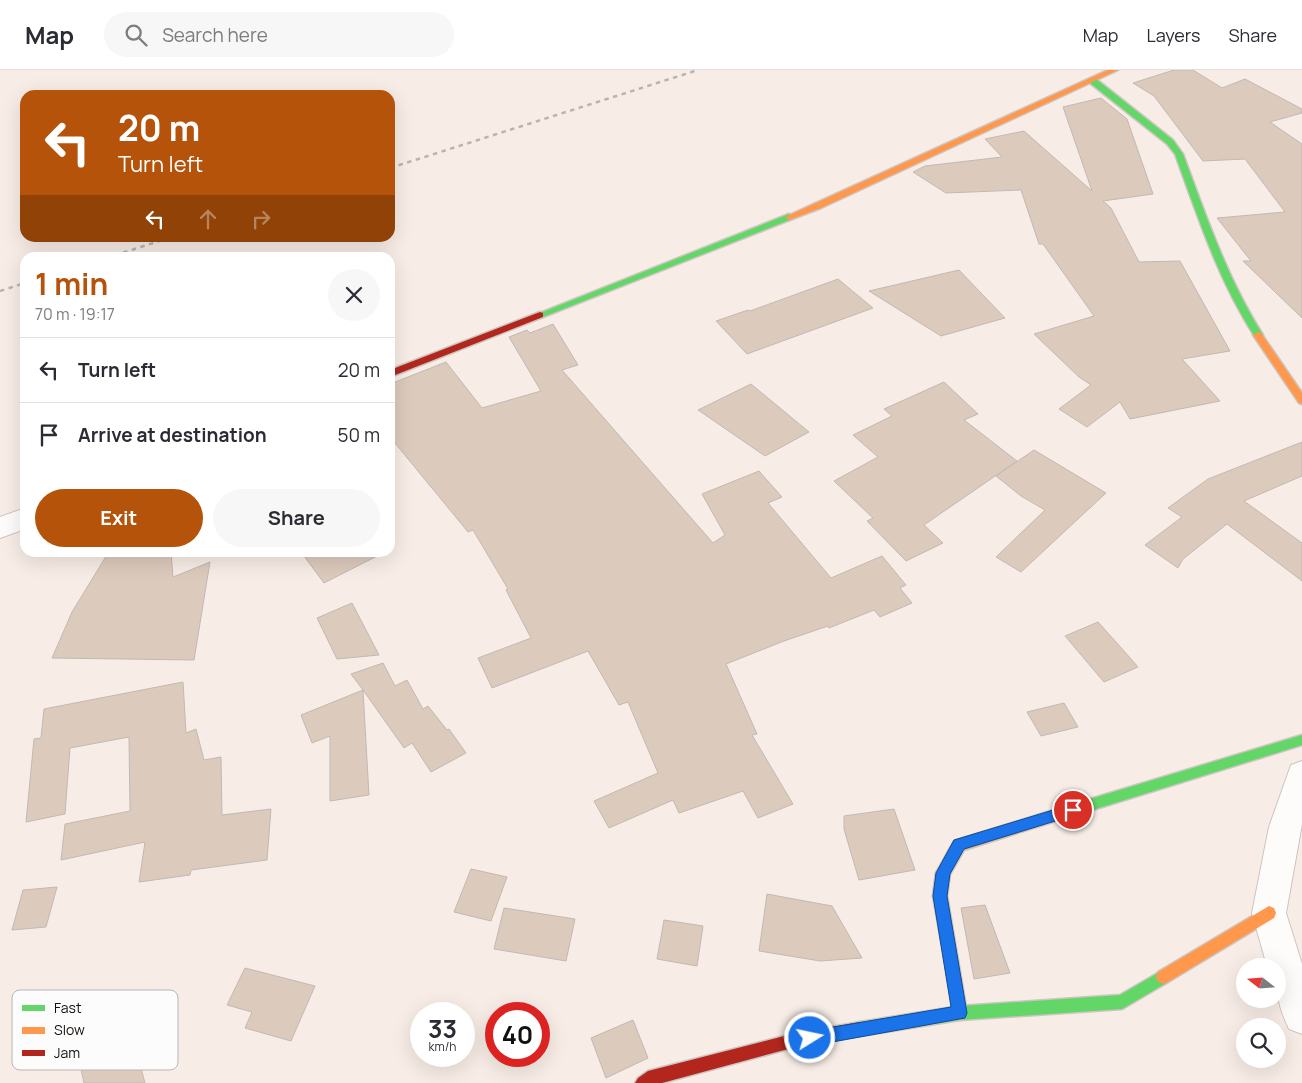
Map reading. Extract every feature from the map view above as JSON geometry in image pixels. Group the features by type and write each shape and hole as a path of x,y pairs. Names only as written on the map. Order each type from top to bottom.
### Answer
{"street":[{"path":"395,372 818,206 1093,82 1114,70"},
{"path":"1093,82 1170,142 1179,154 1219,263 1242,311 1302,402"},
{"path":"0,528 20,520"},
{"path":"960,1013 940,896 943,873 959,845 1302,740"},
{"path":"1302,775 1285,827 1269,913 1297,1006 1302,1016"},
{"path":"644,1083 648,1079 792,1042 898,1022 960,1013 1122,1002 1269,913"}],"building":[{"path":"1174,70 1193,70 1222,88 1245,79 1302,109 1302,113 1270,122 1302,144 1302,318 1243,261 1251,261 1217,218 1285,212 1245,159 1203,161 1154,96 1133,83"},
{"path":"1101,98 1127,119 1153,194 1103,201 1111,208 1139,262 1180,261 1230,351 1182,359 1220,401 1130,419 1120,402 1087,427 1059,409 1091,385 1079,377 1034,334 1094,316 1043,244 1039,244 1021,190 946,193 913,172 925,166 1002,157 985,139 1024,131 1092,191 1063,107"},
{"path":"959,270 1005,318 941,336 869,291"},
{"path":"838,279 873,308 747,354 716,321 748,310 750,311"},
{"path":"553,324 578,365 562,370 713,543 725,535 702,494 759,471 782,497 768,503 831,578 882,556 906,585 900,588 912,603 880,617 874,610 829,628 828,626 784,641 726,664 757,734 752,735 793,804 758,818 743,791 679,813 673,800 609,828 594,801 658,773 628,702 619,705 588,651 492,688 478,658 531,638 506,590 508,589 473,530 468,532 395,443 395,382 446,362 482,408 541,391 509,337 527,330 530,333"},
{"path":"944,382 978,414 964,420 1017,461 924,525 943,543 906,561 867,521 873,518 834,481 878,457 853,435 892,416 884,409"},
{"path":"751,384 809,432 765,456 698,410"},
{"path":"1302,442 1302,476 1244,501 1302,543 1302,581 1227,524 1183,559 1178,568 1145,545 1182,517 1168,508 1208,479"},
{"path":"1034,450 1106,493 1021,572 996,557 1045,510 1021,496 996,476"},
{"path":"106,557 171,557 173,577 210,562 194,660 52,658 72,612"},
{"path":"305,557 375,557 324,583"},
{"path":"352,603 379,655 337,659 317,618"},
{"path":"1098,622 1138,667 1104,682 1065,636"},
{"path":"383,663 395,686 407,680 423,709 428,706 447,730 449,729 466,753 431,772 412,743 404,748 351,674"},
{"path":"183,682 186,733 196,729 204,760 221,757 222,815 271,809 267,860 191,870 190,875 139,882 145,842 61,860 65,824 130,811 129,737 70,748 65,814 26,822 34,739 41,738 44,709"},
{"path":"363,690 369,795 330,801 330,736 312,743 301,715"},
{"path":"1064,703 1078,727 1041,736 1027,712"},
{"path":"894,809 915,870 859,880 844,829 844,816"},
{"path":"471,869 507,877 491,921 454,912"},
{"path":"57,887 46,927 12,930 23,890"},
{"path":"767,894 832,906 862,958 820,961 759,951"},
{"path":"985,905 1010,973 974,979 961,908"},
{"path":"504,908 575,919 566,961 494,949"},
{"path":"664,920 703,926 697,966 657,959"},
{"path":"245,968 315,986 291,1041 245,1028 252,1012 227,1005"},
{"path":"633,1020 648,1058 606,1078 591,1038"},
{"path":"81,1070 141,1070 145,1083 84,1083"}],"railway":[{"path":"395,166 698,70"},
{"path":"125,252 156,242"},
{"path":"0,291 20,285"}],"traffic: fast":[{"path":"1093,81 1170,142 1179,154 1223,270 1233,292 1258,335"},
{"path":"540,315 789,217"},
{"path":"1057,815 1302,740"},
{"path":"860,1029 960,1013 1122,1002 1163,977"}],"traffic: slow":[{"path":"789,217 818,206 1114,70"},
{"path":"1258,335 1302,401"},
{"path":"960,1013 940,896 943,873 959,845 1057,815"},
{"path":"1163,977 1269,913"}],"traffic: jam":[{"path":"395,372 540,315"},
{"path":"643,1083 648,1079 792,1041 860,1029"}],"route":[{"path":"810,1038 960,1013 940,896 943,873 959,845 1073,810"}]}
